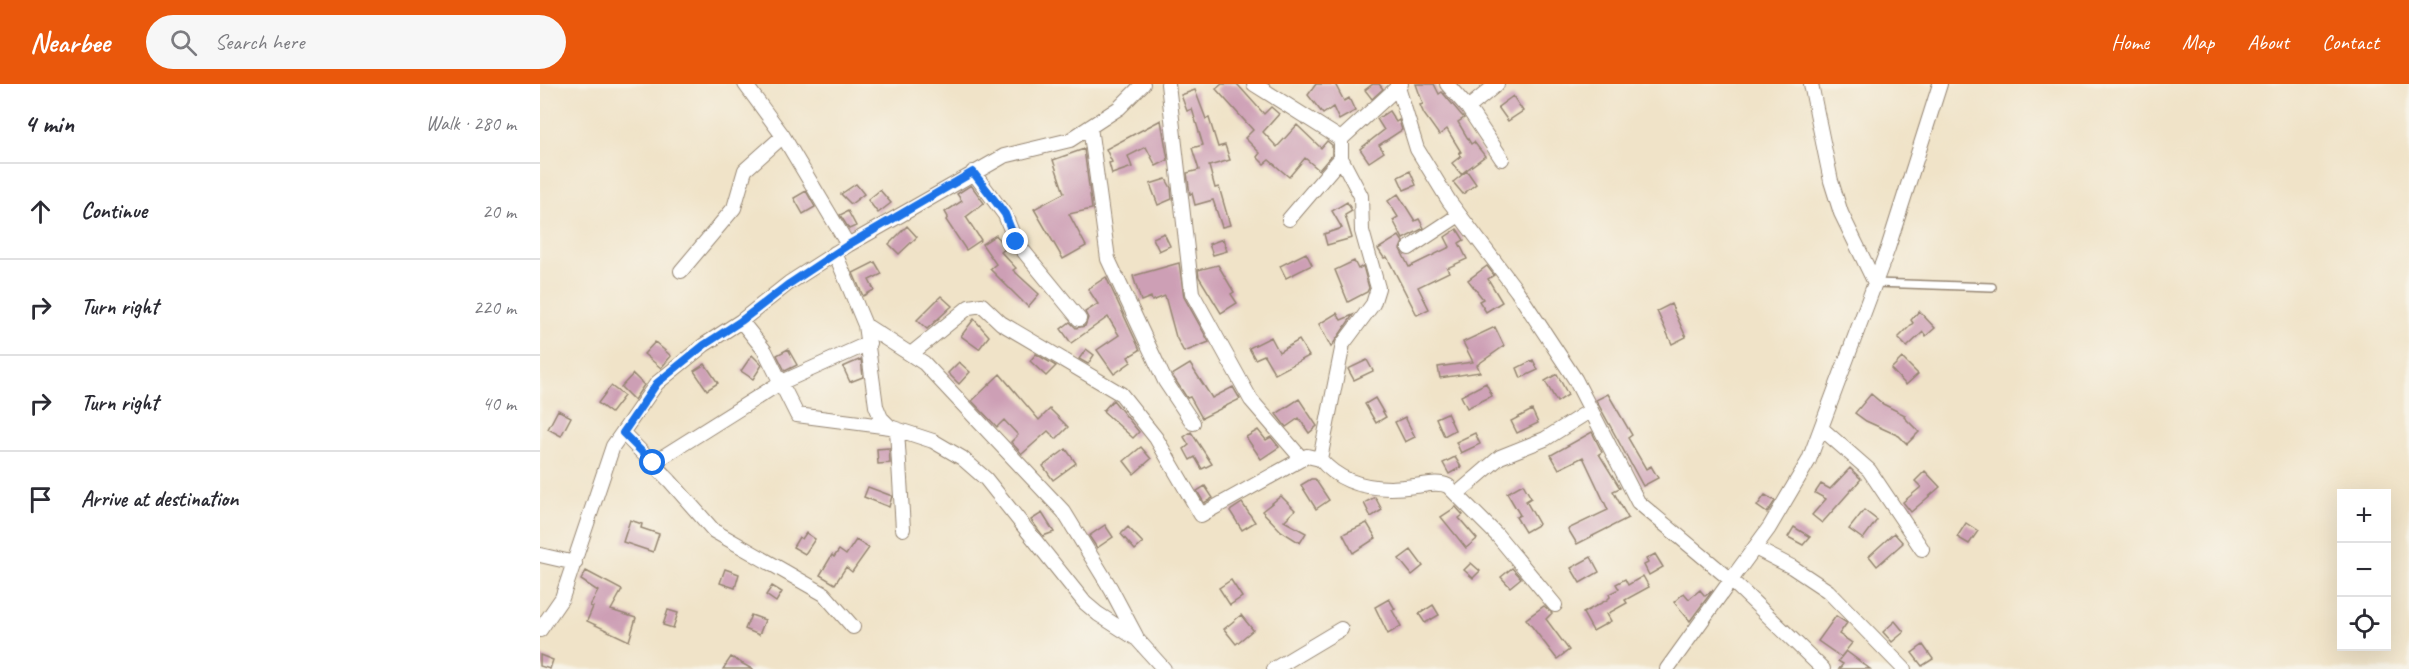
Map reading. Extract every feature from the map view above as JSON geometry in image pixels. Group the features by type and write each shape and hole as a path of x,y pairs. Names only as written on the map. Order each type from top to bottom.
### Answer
{"street":[{"path":"745,84 783,136 848,245"},
{"path":"540,630 562,598 613,446 657,383 704,345 848,245 987,164 1004,156 1060,144 1119,108 1143,84"},
{"path":"1168,84 1192,293 1251,400 1302,459"},
{"path":"1255,84 1341,139"},
{"path":"1447,84 1468,108 1502,159"},
{"path":"1468,108 1497,84"},
{"path":"1811,84 1831,181 1841,213 1875,283"},
{"path":"1667,669 1755,548 1809,460 1875,283 1940,84"},
{"path":"1320,459 1343,344 1373,304 1378,288 1363,234 1359,190 1341,158 1341,139 1399,85 1417,149 1459,215 1517,291 1575,379 1638,502 1731,580 1823,669"},
{"path":"1090,127 1108,259 1165,381 1193,423"},
{"path":"681,271 734,208 745,170 783,136"},
{"path":"1289,219 1341,158"},
{"path":"973,172 1005,214 1016,242 1079,319"},
{"path":"1409,248 1459,215"},
{"path":"835,253 865,325 876,406 881,418 894,429 903,529"},
{"path":"911,354 969,307 981,305 1001,323 1121,394 1156,438 1201,515 1307,456 1320,459 1339,477 1375,489 1389,490 1444,484 1457,494 1497,535 1555,606"},
{"path":"741,321 765,351 797,415 894,429 933,441 962,458 986,479 1085,603 1137,639 1164,669"},
{"path":"865,325 924,363 1064,512 1111,589 1137,639"},
{"path":"653,463 780,383 869,342"},
{"path":"1457,494 1500,457 1545,439 1591,410"},
{"path":"1821,428 1869,470 1922,549"},
{"path":"623,433 714,531 824,594 854,627"},
{"path":"1755,548 1792,567 1828,591 1904,669"},
{"path":"540,555 575,563"},
{"path":"1274,669 1341,629"}],"lane":[{"path":"1875,283 1992,287"}],"building":[{"path":"1222,84 1237,84 1264,114 1271,107 1279,114 1263,132 1277,147 1297,125 1321,148 1327,141 1332,145 1332,155 1319,170 1305,158 1289,177 1269,160 1264,164 1257,157 1260,153 1245,138 1253,130 1216,89"},
{"path":"1316,84 1335,84 1344,101 1349,98 1355,111 1339,120 1333,107 1323,114 1308,95"},
{"path":"1373,84 1379,84 1383,89 1372,99 1365,90"},
{"path":"1416,84 1434,84 1439,94 1442,92 1464,118 1458,122 1471,144 1474,142 1485,156 1461,174 1452,163 1461,156 1459,153 1461,152 1447,129 1439,135 1424,114"},
{"path":"1195,90 1206,119 1209,118 1218,147 1225,145 1230,160 1209,166 1215,188 1219,187 1230,225 1222,227 1213,200 1195,205 1192,193 1190,194 1187,173 1199,170 1192,148 1203,145 1192,109 1187,111 1181,95"},
{"path":"1513,96 1523,111 1508,121 1498,107"},
{"path":"1389,111 1396,122 1399,120 1402,130 1379,145 1384,152 1369,162 1360,149 1384,130 1377,119"},
{"path":"1161,120 1168,160 1156,166 1146,147 1128,156 1132,167 1112,174 1109,163 1112,162 1106,149"},
{"path":"1084,149 1092,209 1069,214 1086,246 1063,259 1034,209 1064,193 1053,160"},
{"path":"1410,171 1416,185 1404,190 1398,177"},
{"path":"1467,171 1476,184 1463,194 1453,182"},
{"path":"1166,179 1171,188 1172,199 1158,205 1150,184"},
{"path":"856,184 864,194 851,204 841,194"},
{"path":"971,185 984,203 966,217 981,240 966,250 946,220 948,217 945,212 962,201 957,194"},
{"path":"880,190 891,203 878,213 868,200"},
{"path":"806,191 815,207 803,214 794,198"},
{"path":"1398,194 1415,221 1419,219 1424,228 1403,239 1393,220 1398,217 1388,201"},
{"path":"1347,202 1352,211 1345,215 1352,238 1327,245 1324,234 1342,228 1332,211"},
{"path":"848,211 856,226 849,229 840,215"},
{"path":"907,226 917,237 899,254 889,244"},
{"path":"1457,229 1464,240 1459,243 1467,259 1447,268 1449,272 1418,287 1429,309 1417,315 1387,257 1384,258 1378,249 1399,236 1403,242 1400,249 1409,267 1450,247 1445,237"},
{"path":"1164,233 1170,246 1159,251 1153,238"},
{"path":"996,235 1005,249 1001,252 1016,268 1013,270 1039,294 1028,307 990,269 996,264 982,244"},
{"path":"1223,239 1227,251 1213,255 1209,244"},
{"path":"1306,253 1312,265 1286,278 1280,266"},
{"path":"1354,261 1358,269 1363,266 1369,288 1367,292 1348,302 1335,270"},
{"path":"875,262 882,274 869,280 874,290 863,296 853,273"},
{"path":"1179,263 1184,297 1209,342 1184,352 1176,337 1165,296 1152,301 1151,297 1141,301 1133,276"},
{"path":"1218,265 1234,292 1231,294 1237,303 1221,313 1199,277 1198,270"},
{"path":"1487,266 1494,275 1488,279 1502,302 1486,312 1479,301 1483,299 1468,280"},
{"path":"1106,277 1140,350 1128,357 1131,362 1114,374 1097,350 1119,335 1108,317 1071,343 1061,329 1070,322 1076,328 1085,326 1088,318 1085,312 1098,304 1088,289"},
{"path":"941,296 952,306 927,329 917,320"},
{"path":"1671,304 1686,337 1672,344 1657,311"},
{"path":"1919,311 1935,328 1926,336 1923,332 1907,347 1898,338 1913,323 1911,320"},
{"path":"1337,313 1341,320 1353,315 1331,347 1319,324"},
{"path":"974,319 989,336 979,349 961,336"},
{"path":"1495,327 1504,346 1477,365 1480,372 1440,378 1438,367 1473,362 1463,342"},
{"path":"1271,337 1279,352 1299,340 1309,356 1275,374 1264,355 1255,359 1249,348"},
{"path":"655,342 671,356 661,368 644,354"},
{"path":"788,349 797,365 785,371 777,355"},
{"path":"1086,349 1094,355 1088,364 1079,359"},
{"path":"1036,354 1056,366 1046,376 1030,361"},
{"path":"752,355 762,365 753,379 741,371"},
{"path":"1902,358 1918,374 1906,385 1891,369"},
{"path":"861,359 863,377 850,382 843,367"},
{"path":"1367,360 1373,371 1354,380 1348,369"},
{"path":"1533,360 1538,370 1521,378 1517,368"},
{"path":"959,362 970,372 959,384 948,373"},
{"path":"705,364 718,383 707,390 694,371"},
{"path":"1190,364 1212,398 1233,387 1240,399 1202,418 1190,397 1187,398 1172,375"},
{"path":"633,374 644,385 634,400 621,387"},
{"path":"1000,374 1039,420 1050,409 1068,427 1056,439 1048,431 1022,454 1011,442 1018,435 1004,420 997,427 972,401"},
{"path":"1557,374 1568,395 1557,402 1545,381"},
{"path":"1486,383 1492,396 1467,408 1461,396"},
{"path":"611,386 624,396 611,413 598,403"},
{"path":"1608,394 1632,435 1628,438 1646,469 1651,466 1658,478 1643,486 1596,400"},
{"path":"1871,394 1883,404 1905,415 1904,417 1919,432 1907,444 1899,436 1866,421 1855,413"},
{"path":"1375,398 1386,417 1376,423 1365,404"},
{"path":"1299,399 1317,426 1309,433 1299,418 1286,427 1276,414"},
{"path":"1113,400 1139,432 1133,438 1103,411"},
{"path":"558,410 571,417 561,436 548,429"},
{"path":"1532,410 1538,423 1517,433 1511,421"},
{"path":"1447,413 1455,430 1444,436 1436,418"},
{"path":"1405,417 1415,437 1405,442 1395,422"},
{"path":"1258,430 1266,440 1271,437 1279,447 1261,459 1246,437"},
{"path":"1191,432 1212,464 1202,469 1195,457 1190,460 1184,449 1189,445 1184,437"},
{"path":"1592,432 1602,452 1599,454 1620,488 1613,491 1628,518 1577,544 1568,529 1608,510 1583,457 1559,469 1551,455"},
{"path":"1475,433 1480,444 1461,453 1456,442"},
{"path":"1141,447 1151,459 1134,474 1124,461"},
{"path":"889,448 890,463 878,464 877,449"},
{"path":"1066,449 1076,463 1053,480 1043,466"},
{"path":"1455,457 1461,467 1449,474 1443,463"},
{"path":"1850,468 1861,479 1822,523 1812,515 1826,499 1815,493 1821,484 1830,489"},
{"path":"1925,471 1940,487 1911,512 1903,502 1921,487 1915,481"},
{"path":"1315,479 1329,500 1316,509 1301,485"},
{"path":"1523,484 1531,498 1526,501 1539,524 1525,532 1516,517 1520,515 1507,493"},
{"path":"1205,486 1213,498 1204,503 1197,491"},
{"path":"868,487 892,496 889,507 864,497"},
{"path":"1765,495 1775,501 1767,513 1757,506"},
{"path":"1281,496 1295,510 1284,521 1306,533 1300,543 1281,531 1262,511"},
{"path":"1375,497 1382,510 1371,517 1364,503"},
{"path":"1242,503 1255,522 1242,530 1230,511"},
{"path":"1456,507 1463,515 1459,518 1477,539 1466,548 1441,517"},
{"path":"1864,510 1877,520 1863,539 1849,529"},
{"path":"1042,513 1054,532 1043,536 1031,520"},
{"path":"630,520 642,524 641,528 659,534 653,552 623,542"},
{"path":"1367,523 1376,538 1353,553 1343,534"},
{"path":"1966,523 1978,531 1969,544 1957,537"},
{"path":"1105,525 1113,537 1097,548 1089,536"},
{"path":"1128,527 1143,543 1135,550 1121,534"},
{"path":"1794,527 1810,537 1803,545 1788,537"},
{"path":"806,533 815,539 805,554 793,547 799,537 802,539"},
{"path":"1894,533 1903,543 1877,566 1869,556"},
{"path":"856,540 869,548 852,572 846,567 835,584 820,575 832,555 834,557 839,550 846,555"},
{"path":"1411,550 1423,566 1412,575 1399,559"},
{"path":"1655,554 1663,567 1649,575 1644,565 1648,563 1646,559"},
{"path":"1591,557 1599,572 1580,583 1571,568"},
{"path":"1471,563 1480,571 1473,578 1464,570"},
{"path":"1512,568 1521,578 1510,587 1501,577"},
{"path":"725,569 739,574 735,588 720,583"},
{"path":"586,571 622,590 611,610 636,618 629,641 587,621 593,607 590,606 598,591 581,580"},
{"path":"1643,576 1649,587 1625,600 1627,603 1607,614 1611,621 1593,631 1583,613 1607,600 1610,597 1609,594 1619,589 1616,584 1625,579 1628,585"},
{"path":"1231,580 1242,597 1230,605 1219,588"},
{"path":"772,586 782,592 776,602 766,595"},
{"path":"1700,590 1705,596 1713,590 1690,621 1674,602 1684,593 1689,599"},
{"path":"1389,599 1401,626 1388,634 1375,607"},
{"path":"1433,605 1439,615 1425,623 1419,614"},
{"path":"1544,606 1552,613 1546,619 1569,650 1557,659 1526,619"},
{"path":"668,610 678,613 673,628 663,625"},
{"path":"751,615 765,620 759,635 745,629"},
{"path":"1241,615 1253,630 1236,644 1224,629"},
{"path":"1836,616 1847,623 1839,634 1852,643 1841,657 1818,641"},
{"path":"1895,621 1904,632 1892,642 1883,632"},
{"path":"1923,645 1933,659 1922,666 1912,653"},
{"path":"1846,651 1870,669 1839,669 1843,664 1838,661"},
{"path":"540,655 553,660 550,669 540,666"},
{"path":"731,657 752,669 723,669"}],"route":[{"path":"653,463 623,433 657,383 704,345 848,245 973,172 1005,214 1016,242"}]}
